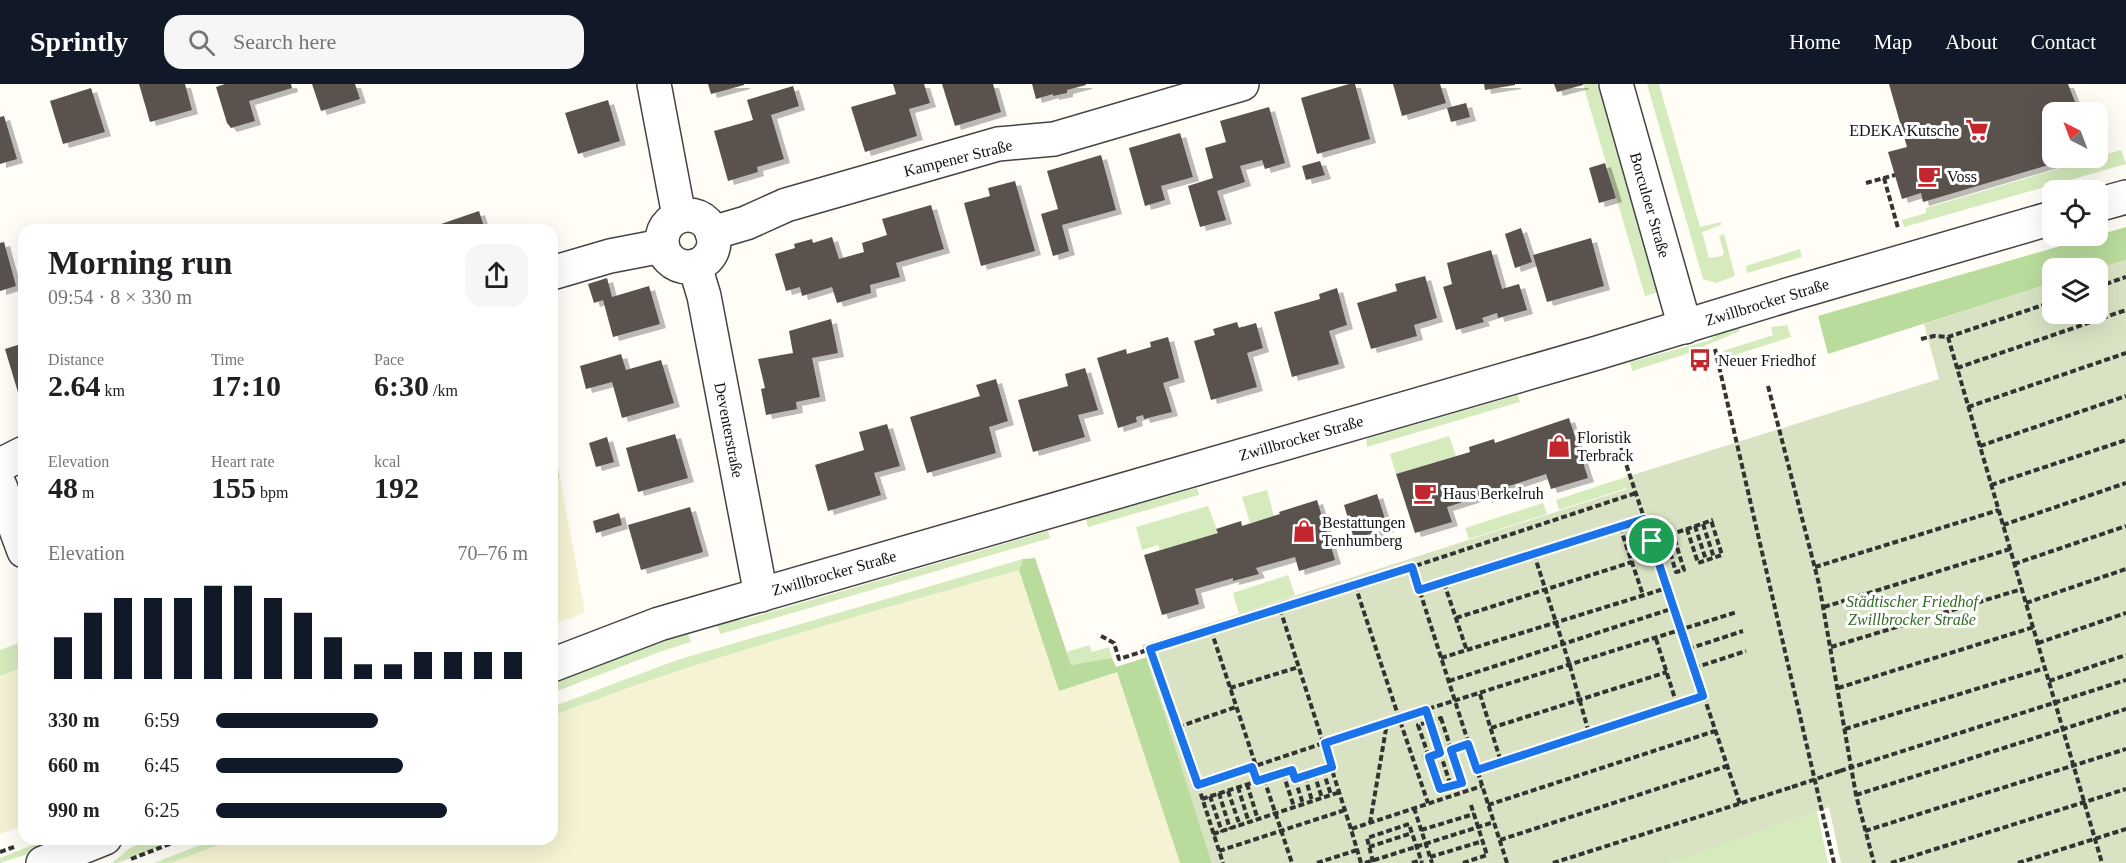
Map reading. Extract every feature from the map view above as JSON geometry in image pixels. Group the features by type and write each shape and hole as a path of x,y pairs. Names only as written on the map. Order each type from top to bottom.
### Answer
{"street":[{"path":"654,84 679,216"},
{"name":"Kampener Straße","path":"712,233 746,223 786,205 998,144 1054,139 1242,84"},
{"name":"Borculoer Straße","path":"1616,84 1685,327"},
{"path":"2108,203 2126,197"},
{"path":"693,215 700,218 712,233 712,248 709,256 695,266 678,265 670,260 662,246 664,229 679,216 693,215"},
{"name":"Zwillbrocker Straße","path":"558,663 659,624 1685,327 2042,221"},
{"path":"558,271 610,256 662,246"},
{"name":"Deventerstraße","path":"695,266 704,296 761,595"},
{"path":"0,465 18,456"},
{"path":"0,486 18,535"},
{"path":"43,863 88,845"}],"path":[{"path":"1866,183 1895,175"},
{"path":"1884,178 1899,230"},
{"path":"2108,283 2126,277"},
{"path":"1921,339 1934,336 1948,337 2042,305"},
{"path":"1957,368 2126,310"},
{"path":"1948,337 2102,863"},
{"path":"1715,348 1834,863"},
{"path":"1968,407 2126,353"},
{"path":"1768,386 1824,606 1856,795 1874,863"},
{"path":"1980,446 2126,396"},
{"path":"1620,430 1622,452 1740,804"},
{"path":"1991,485 2126,440"},
{"path":"2003,525 2126,483"},
{"path":"1101,636 1114,643 1119,659 1412,567 1636,493"},
{"path":"1815,567 1999,510"},
{"path":"1419,590 1644,519"},
{"path":"1652,541 1712,520 1722,555 1698,563 1687,529"},
{"path":"1703,524 1714,558"},
{"path":"1695,526 1706,560"},
{"path":"2014,564 2126,526"},
{"path":"1620,527 1642,595"},
{"path":"1665,536 1676,572 1684,570 1673,534"},
{"path":"1824,606 2010,549"},
{"path":"1534,554 1589,733"},
{"path":"1456,618 1632,562"},
{"path":"1412,567 1507,863"},
{"path":"2026,603 2126,569"},
{"path":"1444,583 1467,651"},
{"path":"1355,585 1428,803"},
{"path":"1441,658 1667,588"},
{"path":"1830,648 2022,589"},
{"path":"1449,681 1674,608"},
{"path":"1280,609 1363,863 1373,862 1494,822"},
{"path":"1198,785 1399,718 1737,612"},
{"path":"2038,643 2126,613"},
{"path":"1838,688 2034,627"},
{"path":"1211,630 1257,781"},
{"path":"1688,649 1743,632"},
{"path":"1656,639 1677,705"},
{"path":"1150,649 1223,863"},
{"path":"1694,668 1746,651"},
{"path":"2049,681 2126,655"},
{"path":"1230,688 1299,667"},
{"path":"1845,729 2045,668"},
{"path":"1491,728 1666,672"},
{"path":"1553,863 2126,680"},
{"path":"1480,694 1501,762"},
{"path":"1477,770 1703,696"},
{"path":"1178,727 1236,707"},
{"path":"1856,795 2126,709"},
{"path":"1426,710 1451,786"},
{"path":"1441,718 1451,750 1462,783 1440,789 1418,725 1441,718"},
{"path":"1370,823 1387,723"},
{"path":"1488,805 1715,731"},
{"path":"1423,758 1468,744"},
{"path":"1865,831 2126,749"},
{"path":"1500,840 1727,766"},
{"path":"1295,779 1332,767"},
{"path":"1202,799 1292,770 1303,804"},
{"path":"1323,770 1331,795"},
{"path":"1282,773 1294,807"},
{"path":"1314,773 1322,798"},
{"path":"1305,776 1312,801"},
{"path":"1264,778 1292,863"},
{"path":"1247,784 1258,820"},
{"path":"1351,829 1482,786"},
{"path":"1238,787 1249,823"},
{"path":"1892,863 2126,789"},
{"path":"1228,790 1240,826"},
{"path":"1213,834 1340,792"},
{"path":"1219,793 1230,829"},
{"path":"1210,796 1222,832"},
{"path":"1463,863 1487,855 1471,805"},
{"path":"1414,808 1432,863"},
{"path":"1219,851 1346,810"},
{"path":"1421,830 1474,814"},
{"path":"1373,862 1367,838 1409,824 1422,862 1412,863"},
{"path":"2018,863 2126,828"},
{"path":"1369,847 1412,833"},
{"path":"1430,857 1483,841"},
{"path":"122,863 167,845"},
{"path":"1317,863 1357,850"}],"shaded area":[{"path":"560,477 585,613 558,623 558,478"},
{"path":"1019,570 1059,690 1117,672 1180,863 171,863 218,845 558,845 558,714 753,646"},
{"path":"18,669 18,827 0,834 0,676"}],"green space":[{"path":"1583,84 1597,84 1658,292 1645,296"},
{"path":"1647,84 1659,84 1700,227 1721,222 1721,225 1702,232 1709,258 1722,256 1724,253 1719,236 1724,234 1735,276 1716,283 1703,279"},
{"path":"2121,150 2126,164 2070,180 2042,180 2042,188 1904,227 1902,220 1926,213 1926,208 2060,168 2108,168 2108,154"},
{"path":"2126,227 2126,260 2108,266 2108,258 2042,258 2042,286 1828,354 1818,316 2060,246 2108,246 2108,232"},
{"path":"1800,249 1802,257 1747,273 1746,266"},
{"name":"Städtischer Friedhof Zwillbrocker Straße","path":"2126,260 2126,863 1841,863 1829,807 1668,863 1212,863 1142,645 1627,489 1623,478 1939,379 1924,324 2042,286 2042,324 2108,324 2108,266"},
{"path":"1738,323 1740,331 1683,355 1632,371 1630,362 1707,341"},
{"path":"1787,325 1791,337 1726,358 1723,351 1773,335 1771,327"},
{"path":"1518,395 1520,402 1367,447 1366,439"},
{"path":"1449,436 1456,456 1396,474 1390,454"},
{"path":"1623,478 1627,488 1559,510 1556,500"},
{"path":"1197,488 1199,495 1088,527 1086,519"},
{"path":"1267,490 1274,516 1250,523 1242,497"},
{"path":"1543,503 1547,514 1469,539 1465,528"},
{"path":"1208,506 1218,533 1160,550 1158,545 1142,550 1136,527"},
{"path":"1048,531 1050,538 720,634 715,618 743,620"},
{"path":"1035,558 1071,665 1112,658 1116,667 1147,657 1212,863 1180,863 1117,672 1059,691 1019,570 1023,559"},
{"path":"1023,559 1019,570 725,656 558,714 558,705 677,660"},
{"path":"1288,575 1295,595 1239,614 1233,593"},
{"path":"686,627 691,642 558,691 558,680 663,640"},
{"path":"18,643 18,669 0,676 0,650"},
{"path":"1089,645 1092,652 1109,647 1112,658 1071,665 1067,652"},
{"path":"1817,811 1828,863 1578,863 1762,830"},
{"path":"32,845 41,845 43,849 0,863 0,858"},
{"path":"137,845 164,845 118,863 112,863"},
{"path":"200,845 218,845 171,863 154,863"}],"building":[{"path":"139,84 185,84 192,110 150,122"},
{"path":"225,84 291,84 292,88 249,101 255,121 231,128 227,123 216,87"},
{"path":"312,84 355,84 360,99 321,111"},
{"path":"708,84 744,84 744,85 711,94"},
{"path":"893,84 924,84 930,103 909,109 917,136 865,152 851,107 896,94"},
{"path":"942,84 993,84 1001,112 955,126"},
{"path":"1032,84 1086,85 1067,90 1067,93 1036,99"},
{"path":"1355,84 1370,139 1317,154 1301,98"},
{"path":"1393,84 1440,84 1446,103 1402,116"},
{"path":"1484,84 1515,84 1515,85 1485,90"},
{"path":"1554,84 1583,84 1583,85 1557,92"},
{"name":"EDEKA Kutsche","path":"1889,84 2068,84 2075,102 2042,102 2042,167 1923,202 1921,193 1902,199 1888,152 1907,147"},
{"path":"793,86 799,106 771,115 784,159 757,167 758,172 728,181 714,131 753,120 747,100"},
{"path":"91,88 105,132 63,144 50,101"},
{"path":"608,100 620,141 578,154 565,113"},
{"path":"1466,103 1470,117 1451,122 1447,108"},
{"path":"1269,107 1285,163 1265,169 1262,160 1240,166 1245,182 1217,191 1226,220 1200,227 1188,186 1213,178 1205,148 1226,142 1220,121"},
{"path":"4,116 17,159 0,164 0,117"},
{"path":"1180,133 1193,177 1161,186 1165,200 1145,206 1129,148"},
{"path":"1101,155 1116,210 1062,225 1069,251 1053,256 1041,214 1058,209 1047,171"},
{"path":"1320,161 1325,175 1306,180 1302,166"},
{"path":"1605,163 1616,198 1599,203 1589,168"},
{"path":"1015,181 1035,251 981,266 964,203 990,196 988,188"},
{"path":"931,205 944,249 896,263 900,277 870,285 871,293 837,303 832,287 802,296 800,287 786,291 775,254 795,248 794,244 812,239 813,243 832,237 839,259 864,252 862,243 887,235 882,219"},
{"path":"479,211 483,224 441,224"},
{"path":"1521,228 1532,262 1515,268 1505,234"},
{"path":"1591,238 1604,286 1547,302 1533,255"},
{"path":"4,242 16,286 0,291 0,243"},
{"path":"1491,250 1502,289 1519,284 1527,310 1498,318 1497,313 1482,318 1484,322 1456,330 1443,287 1452,284 1447,263"},
{"path":"1425,276 1437,318 1414,325 1417,336 1371,349 1357,303 1397,291 1395,284"},
{"path":"607,278 612,297 649,286 660,324 613,337 603,300 594,303 588,284"},
{"path":"1337,288 1347,325 1329,331 1339,364 1292,377 1274,312 1320,299 1319,294"},
{"path":"831,319 838,353 812,358 820,397 796,402 797,409 766,415 761,389 765,388 758,359 793,353 789,331"},
{"path":"1237,322 1239,328 1256,323 1263,348 1247,353 1257,387 1211,400 1194,341 1215,335 1213,329"},
{"path":"1168,337 1179,378 1163,383 1172,412 1144,419 1143,415 1136,417 1137,422 1118,428 1097,358 1126,349 1127,354 1151,347 1150,342"},
{"path":"18,345 18,392 5,349"},
{"path":"621,354 626,370 661,360 674,403 622,418 612,382 586,389 580,366"},
{"path":"1085,368 1098,410 1078,415 1085,437 1033,452 1018,400 1068,386 1065,374"},
{"path":"996,379 1008,421 989,427 996,453 927,473 910,417 980,396 976,385"},
{"path":"1569,418 1588,478 1551,489 1546,474 1509,486 1511,491 1486,499 1485,495 1447,507 1452,522 1415,533 1396,474 1470,452 1469,447 1494,439 1495,443"},
{"path":"887,424 900,466 874,473 881,495 828,511 815,465 864,450 859,432"},
{"path":"675,434 688,478 638,492 626,448"},
{"path":"607,437 614,462 596,467 589,443"},
{"path":"1377,494 1388,528 1354,539 1344,505"},
{"path":"1317,500 1335,560 1299,571 1295,557 1256,568 1259,574 1233,581 1233,578 1195,589 1199,604 1162,615 1144,555 1218,533 1216,529 1241,521 1242,526"},
{"path":"690,507 703,552 641,570 628,525"},
{"path":"619,513 622,525 596,533 593,521"}],"place":[{"name":"EDEKA Kutsche","path":"1977,130"},
{"name":"Voss","path":"1929,176"},
{"name":"Neuer Friedhof","path":"1700,360"},
{"name":"Floristik Terbrack","path":"1559,446"},
{"name":"Haus Berkelruh","path":"1425,493"},
{"name":"Bestattungen Tenhumberg","path":"1304,531"}],"route":[{"path":"1644,519 1652,541 1703,696 1477,770 1468,744 1451,750 1462,783 1440,789 1429,757 1440,753 1426,710 1325,743 1332,767 1295,779 1292,770 1257,781 1252,767 1198,785 1150,649 1412,567 1419,590 1644,519"}]}
